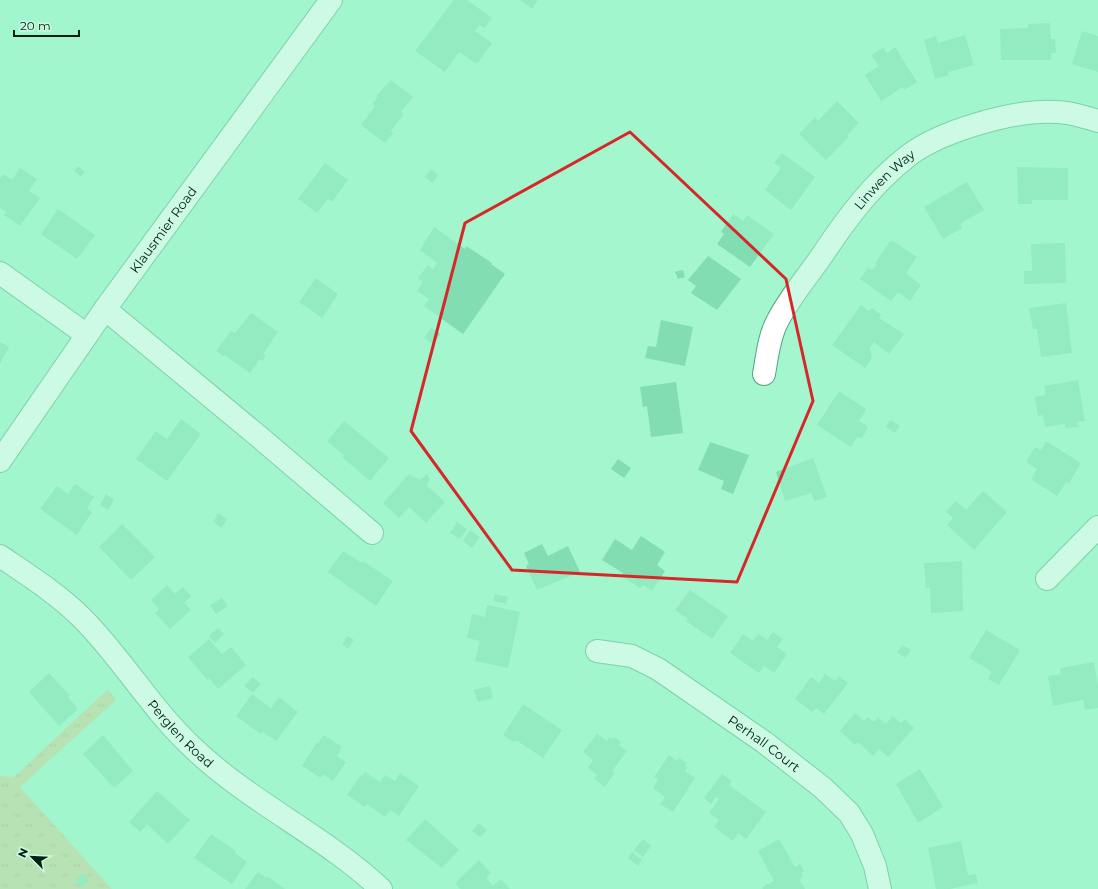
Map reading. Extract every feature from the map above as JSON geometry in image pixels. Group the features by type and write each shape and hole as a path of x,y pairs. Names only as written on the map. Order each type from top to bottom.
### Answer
{"street":[{"name":"Klausmier Road","path":"0,462 105,309 331,0"},
{"name":"Linwen Way","path":"764,374 777,322 798,289 858,205 888,173 909,155 963,129 991,120 1024,114 1056,112 1098,120"},
{"path":"0,273 87,335"},
{"path":"105,309 372,533"},
{"path":"1048,579 1098,527"},
{"name":"Perglen Road","path":"0,556 52,592 81,617 189,745 242,788 333,849 381,889"},
{"name":"Perhall Court","path":"597,652 632,656 658,670 764,742 823,788 849,813 862,834 875,866 880,889"}],"highlighted area":[{"path":"630,132 786,279 813,401 737,582 512,570 411,431 465,223"}],"green space":[{"path":"108,689 116,700 20,787 112,889 0,889 0,776 14,777"}],"building":[{"path":"454,0 467,0 492,18 484,28 480,25 475,31 492,43 477,64 459,52 445,72 415,51"},
{"path":"520,0 538,0 532,9"},
{"path":"1050,23 1051,39 1055,39 1056,53 1051,53 1051,60 1001,60 1000,29 1028,28 1028,24"},
{"path":"1082,31 1098,36 1098,72 1072,64"},
{"path":"965,35 974,65 948,72 949,75 935,79 924,40 936,36 938,43"},
{"path":"895,47 917,82 904,90 903,87 881,101 865,75 879,66 871,55 883,48 887,53"},
{"path":"391,80 413,97 401,112 404,114 391,131 393,133 385,143 361,125 375,106 372,104 378,97 376,96"},
{"path":"837,101 859,123 847,135 849,137 826,160 799,134 815,117 818,121"},
{"path":"782,153 815,177 791,210 765,190 781,168 774,163"},
{"path":"325,163 348,180 332,202 328,199 317,213 298,199"},
{"path":"78,166 85,172 81,177 74,171"},
{"path":"1017,167 1068,168 1068,200 1032,200 1032,204 1018,204"},
{"path":"20,168 37,179 29,191 40,198 20,226 4,215 6,212 0,208 0,179 3,174 12,180"},
{"path":"431,169 438,175 432,183 425,177"},
{"path":"967,182 984,210 960,224 962,228 943,239 924,207"},
{"path":"58,209 95,235 77,259 41,234"},
{"path":"733,214 743,221 747,215 774,234 750,267 717,244 724,234 721,232"},
{"path":"434,227 465,249 466,246 492,263 491,264 505,274 463,334 424,306 429,299 417,291 423,282 418,278 428,265 433,269 437,263 420,250"},
{"path":"891,240 917,257 906,273 921,285 910,301 898,292 891,301 860,279 868,268 872,270 877,264 875,263"},
{"path":"1065,243 1066,283 1024,284 1024,271 1032,271 1031,244"},
{"path":"708,256 741,279 717,310 691,293 696,286 688,280"},
{"path":"683,270 685,277 678,279 675,272"},
{"path":"316,278 338,294 322,318 299,302"},
{"path":"1066,303 1072,353 1041,357 1037,329 1033,329 1029,308"},
{"path":"861,305 869,311 872,308 881,315 879,318 904,334 889,354 874,342 870,348 872,358 865,368 832,345"},
{"path":"251,313 278,332 263,354 266,356 262,361 260,359 250,373 216,351 231,331 235,333"},
{"path":"661,320 693,327 685,366 645,358 648,346 656,347"},
{"path":"431,328 440,334 433,344 424,338"},
{"path":"0,342 9,347 0,364"},
{"path":"1078,380 1085,421 1077,422 1078,427 1065,428 1065,424 1045,427 1043,415 1038,416 1035,397 1046,395 1044,386"},
{"path":"676,382 683,433 651,437 647,406 643,407 640,387"},
{"path":"839,391 866,409 859,421 867,426 867,429 862,438 857,437 851,447 817,425"},
{"path":"181,419 201,434 167,481 136,459 156,431 167,439"},
{"path":"890,420 900,426 895,433 886,427"},
{"path":"344,421 389,458 370,481 342,457 344,455 327,441"},
{"path":"1046,441 1081,463 1069,483 1066,482 1057,496 1031,479 1037,469 1026,462 1035,447 1041,450"},
{"path":"710,442 749,455 733,494 721,489 724,481 698,470"},
{"path":"813,458 827,497 814,501 811,493 785,501 776,472"},
{"path":"618,459 631,468 624,478 611,469"},
{"path":"409,474 420,480 427,474 430,480 426,485 445,502 426,523 409,507 399,518 383,503"},
{"path":"75,484 94,497 87,508 92,512 77,535 40,509 57,486 68,494"},
{"path":"983,491 1007,512 974,550 947,525 953,518 946,512 956,501 966,510"},
{"path":"106,494 114,500 108,510 100,505"},
{"path":"218,513 227,519 222,528 213,522"},
{"path":"457,522 467,529 460,539 450,533"},
{"path":"122,524 155,557 131,580 99,547"},
{"path":"470,530 480,537 472,548 463,541"},
{"path":"641,536 665,552 657,565 665,571 652,591 643,585 640,588 621,576 623,573 602,560 615,539 632,550"},
{"path":"542,544 548,556 568,546 580,572 537,590 526,566 529,564 524,553"},
{"path":"343,551 362,563 363,561 393,581 376,606 328,572"},
{"path":"962,561 963,611 931,613 930,588 926,588 924,563"},
{"path":"167,585 175,594 183,587 191,596 184,603 191,610 170,629 155,613 159,609 151,600"},
{"path":"690,590 728,616 712,639 686,621 688,619 675,610"},
{"path":"495,594 508,597 506,604 493,601"},
{"path":"222,598 228,606 216,614 210,605"},
{"path":"487,605 520,612 508,668 475,661 480,641 467,638 472,614 485,617"},
{"path":"218,628 224,634 215,643 209,636"},
{"path":"986,630 1020,650 999,685 988,679 992,672 969,658"},
{"path":"773,632 783,639 777,647 787,654 774,673 764,666 759,673 730,653 743,634 753,641 758,634 767,640"},
{"path":"348,636 354,640 348,649 342,644"},
{"path":"209,639 222,654 231,647 246,665 218,689 209,678 207,680 188,657"},
{"path":"902,645 911,650 905,658 897,652"},
{"path":"1094,662 1098,686 1098,708 1085,710 1083,700 1053,706 1048,676 1061,674 1060,668"},
{"path":"49,673 70,696 68,697 78,709 59,726 29,692"},
{"path":"825,674 835,681 839,676 848,683 824,714 816,708 812,712 795,699 811,677 819,683"},
{"path":"253,677 261,684 253,693 244,686"},
{"path":"490,686 493,698 478,702 474,690"},
{"path":"252,694 271,708 279,697 298,712 276,741 263,732 261,734 236,716"},
{"path":"523,704 562,730 543,758 516,740 514,742 503,735"},
{"path":"855,713 864,721 868,717 874,722 878,717 886,724 893,716 901,723 905,719 914,728 888,757 879,749 873,756 858,742 855,745 840,731"},
{"path":"597,734 607,741 609,737 612,739 614,737 621,742 619,745 627,751 612,771 614,773 605,787 594,779 597,775 588,768 593,760 583,752"},
{"path":"103,735 133,771 114,788 83,754"},
{"path":"324,735 342,747 337,756 346,762 333,781 323,774 321,778 302,766 317,742 318,743"},
{"path":"669,755 677,761 679,758 687,763 685,766 688,767 685,771 695,778 673,812 660,804 665,797 653,788 658,780 654,777"},
{"path":"920,769 943,807 918,823 896,784"},
{"path":"365,772 380,782 385,775 395,781 400,773 419,786 399,816 390,810 385,817 367,804 365,807 347,795 361,775 362,776"},
{"path":"722,774 732,781 729,785 766,812 746,839 738,833 733,841 714,827 719,820 709,813 719,799 716,797 711,804 704,798"},
{"path":"157,791 190,820 168,844 147,824 140,832 129,822"},
{"path":"425,819 459,850 442,868 406,840"},
{"path":"479,823 487,830 480,837 472,831"},
{"path":"211,834 236,851 235,853 247,862 232,884 194,858"},
{"path":"643,839 651,846 643,857 634,850"},
{"path":"779,839 795,867 800,864 804,871 801,873 803,877 799,879 805,889 763,889 762,887 774,881 758,851"},
{"path":"961,841 968,875 976,874 978,883 950,889 936,889 928,848"},
{"path":"632,852 642,860 638,866 628,858"},
{"path":"479,860 491,873 486,878 493,886 501,879 510,889 460,889 455,883"},
{"path":"258,872 266,878 267,876 285,889 245,889"},
{"path":"82,874 89,880 82,888 76,881"}]}
